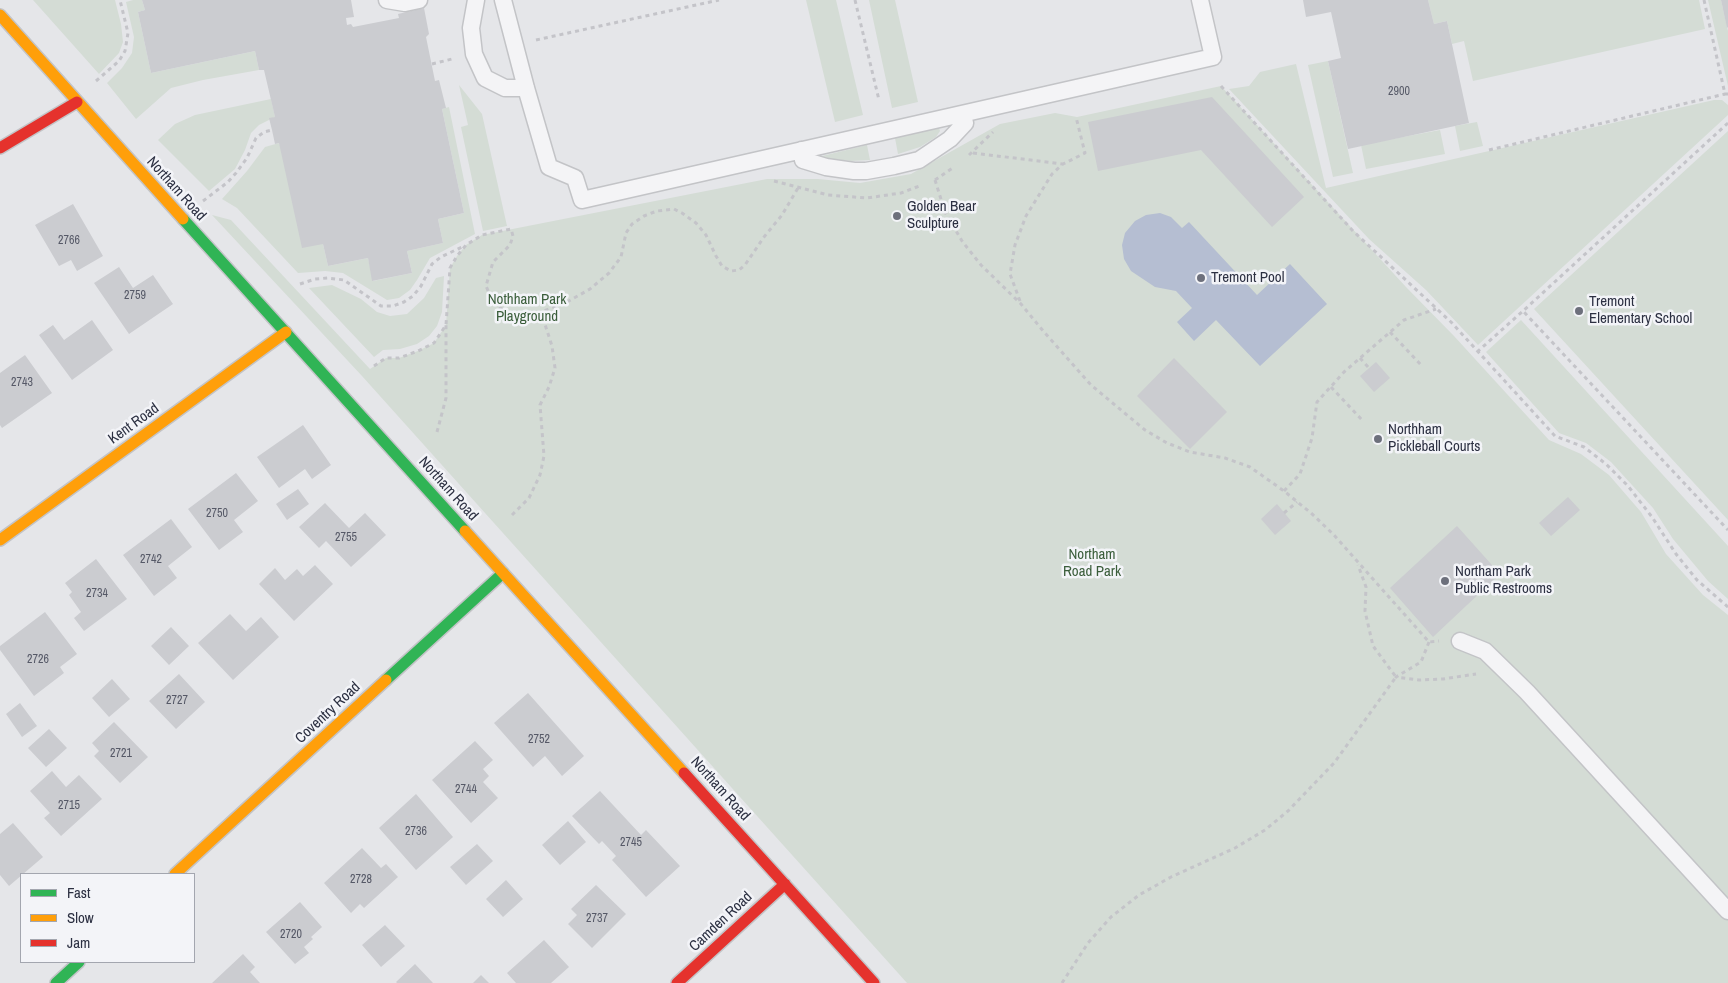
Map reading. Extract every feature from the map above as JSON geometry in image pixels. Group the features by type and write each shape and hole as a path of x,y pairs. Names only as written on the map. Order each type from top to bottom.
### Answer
{"street":[{"name":"Northam Road","path":"0,15 874,983"},
{"path":"0,148 77,102"},
{"name":"Kent Road","path":"0,540 286,332"},
{"name":"Coventry Road","path":"175,873 503,573"},
{"name":"Camden Road","path":"677,983 785,884"},
{"path":"56,983 78,963"}],"lane":[{"path":"387,0 405,3 419,0"},
{"path":"476,0 470,28 474,54 485,78 505,88 526,88"},
{"path":"504,0 514,45 549,167 576,178 582,200 1213,57 1200,0"},
{"path":"801,150 803,160 826,167 860,171 894,166 919,160 944,143 964,123 962,114"},
{"path":"1460,641 1485,651 1506,671 1728,911"}],"path":[{"path":"95,82 119,61 125,51 128,33 120,0"},
{"path":"514,45 719,0"},
{"path":"855,0 879,100"},
{"path":"1488,150 1727,95 1704,0"},
{"path":"432,64 474,54"},
{"path":"1221,86 1353,231 1436,309 1555,436 1584,447 1606,464 1628,486 1692,574 1728,607"},
{"path":"1021,304 1010,274 1014,244 1026,216 1052,174 1063,164 1085,153 1076,117"},
{"path":"1477,352 1728,123"},
{"path":"202,202 228,182 236,173 259,135 272,130"},
{"path":"973,153 1063,164"},
{"path":"935,180 945,212 962,241 982,266 1021,304 1091,385 1145,430 1167,443 1190,452 1225,458 1250,467 1284,491 1333,534 1429,642"},
{"path":"300,284 315,279 344,280 381,306 393,306 413,296 421,286 432,264 442,257 482,236 511,229 513,236 510,245 494,262 486,286 496,305 508,313 524,315 541,312 567,302 590,289 603,278 621,257 626,233 632,224 644,216 657,211 674,208 696,223 706,235 722,266 731,272 739,270 745,265 782,215 798,188"},
{"path":"437,432 446,398 446,325 450,268 466,245"},
{"path":"1284,491 1300,474 1312,438 1317,402 1330,386 1404,320 1436,309"},
{"path":"1523,311 1728,530"},
{"path":"512,514 529,498 540,475 544,456 540,405 550,387 555,368 552,346 541,312"},
{"path":"374,366 386,358 399,358 434,343 446,325"},
{"path":"1390,332 1422,366"},
{"path":"1360,358 1369,368"},
{"path":"1330,386 1363,420"},
{"path":"1284,513 1297,502"},
{"path":"1357,562 1366,587 1365,611 1373,646 1396,677 1419,680 1443,679 1506,671"},
{"path":"1429,642 1460,641"},
{"path":"1062,983 1088,943 1111,917 1140,895 1171,877 1235,848 1265,830 1288,811 1334,764 1396,677 1421,662 1429,642"}],"green space":[{"path":"33,0 115,0 123,42 119,53 99,74"},
{"path":"142,0 145,10 138,12 151,73 255,51 259,70 171,88 136,119 107,83 122,68 132,53 134,37 126,2"},
{"path":"806,0 836,0 863,115 835,122"},
{"path":"869,0 895,0 918,102 892,108"},
{"path":"1428,0 1699,0 1705,29 1473,81 1464,41 1452,44 1447,21 1434,24"},
{"path":"1708,0 1721,0 1728,31 1728,86"},
{"path":"1328,61 1353,173 1333,177 1308,65"},
{"path":"1296,64 1326,188 1714,100 1722,100 1728,105 1728,115 1478,345 1426,290 1369,239 1229,89 1249,86 1260,72"},
{"path":"459,85 482,114 507,226 483,231 461,127 468,125"},
{"name":"Northam Road Park","path":"1221,86 1549,440 1581,454 1609,475 1641,512 1666,554 1703,595 1728,615 1728,983 907,983 362,376 212,215 231,220 370,369 386,358 399,358 434,343 446,325 450,268 466,245 482,235 767,179 818,179 860,183 911,174 1000,124 1055,113 1077,117"},
{"path":"271,99 275,117 259,125 251,133 235,169 209,191 158,140 175,124 195,115"},
{"path":"449,107 475,234 430,258 410,290 399,298 387,300 343,273 325,271 298,273 237,208 222,199 265,147 279,143 323,244 328,266 368,258 373,281 412,273 407,251 443,243 438,219 464,213 442,109"},
{"path":"1477,122 1483,146 1460,151 1455,126"},
{"path":"939,128 940,131 936,137 920,147 898,154 895,138"},
{"path":"1440,130 1445,154 1366,169 1361,145"},
{"path":"1728,131 1728,520 1534,309"},
{"path":"867,145 870,160 851,161 823,158 822,156"},
{"path":"444,276 442,312 437,326 429,336 417,344 400,349 383,350 374,357 309,288 332,285 361,299 377,312 390,316 407,314 424,298 436,278"},
{"path":"1521,320 1728,546 1728,599 1708,581 1673,539 1653,508 1611,462 1586,443 1559,433 1486,352"}],"water":[{"path":"1160,213 1171,217 1182,228 1189,222 1257,295 1290,264 1327,304 1260,366 1216,320 1194,341 1177,322 1192,308 1176,291 1155,287 1131,271 1124,259 1122,245 1125,233 1135,221 1146,215"}],"building":[{"path":"142,0 351,0 354,17 346,18 347,25 351,24 353,27 399,18 398,14 424,8 429,34 426,37 435,81 439,80 446,108 442,109 464,213 438,219 443,243 407,251 412,273 372,281 368,258 328,266 323,244 302,248 279,143 275,144 269,118 275,117 264,70 259,70 255,51 151,73 138,12 145,10"},
{"path":"1303,0 1428,0 1434,24 1447,21 1469,123 1348,149 1328,61 1341,58 1331,12 1306,17"},
{"path":"1721,0 1728,0 1727,28"},
{"path":"1212,97 1304,197 1272,227 1201,150 1098,171 1088,122"},
{"path":"73,204 103,256 77,271 71,260 59,266 35,225"},
{"path":"119,267 133,288 153,275 173,304 129,334 94,283"},
{"path":"92,320 113,350 72,380 39,335 53,325 64,340"},
{"path":"25,355 52,393 2,428 0,425 0,373"},
{"path":"1174,358 1227,412 1190,449 1137,396"},
{"path":"1376,362 1390,378 1374,392 1360,376"},
{"path":"303,425 331,465 312,479 305,469 279,488 257,457"},
{"path":"236,473 258,501 234,520 243,532 219,550 188,509"},
{"path":"298,489 309,504 287,520 276,504"},
{"path":"1568,497 1580,510 1551,536 1539,523"},
{"path":"325,503 349,528 365,513 386,535 351,567 326,541 319,548 299,527"},
{"path":"1277,504 1291,521 1275,535 1261,519"},
{"path":"171,519 192,547 168,566 177,578 154,596 123,555"},
{"name":"Northam Park Public Restrooms","path":"1457,526 1500,574 1433,637 1390,588"},
{"path":"96,559 127,599 84,631 74,618 81,612 69,595 72,592 65,583"},
{"path":"315,565 333,584 294,621 259,584 275,568 285,580 297,569 303,576"},
{"path":"45,612 77,654 60,667 64,673 34,696 0,650 0,646"},
{"path":"230,614 246,631 261,617 279,637 233,680 198,643"},
{"path":"171,627 189,646 169,665 151,646"},
{"path":"179,674 205,702 176,729 149,701"},
{"path":"112,679 130,699 109,717 92,698"},
{"path":"528,693 584,756 562,776 545,756 533,767 494,723"},
{"path":"20,703 37,726 22,737 6,714"},
{"path":"114,722 148,757 120,783 94,756 99,751 92,743"},
{"path":"49,729 67,748 46,767 28,748"},
{"path":"475,741 493,760 483,769 489,776 483,782 498,798 471,823 432,780"},
{"path":"52,771 66,787 79,775 102,799 61,836 44,818 50,813 30,791"},
{"path":"600,791 641,835 646,830 680,866 646,897 612,860 616,856 602,841 599,844 572,816"},
{"path":"416,794 453,837 416,870 379,828"},
{"path":"568,821 586,842 560,865 542,845"},
{"path":"13,823 43,857 24,873 20,873 20,877 9,886 0,875 0,834"},
{"path":"477,844 493,861 466,885 450,867"},
{"path":"362,848 381,868 386,864 398,877 364,908 360,904 351,913 324,883"},
{"path":"506,880 523,899 503,917 486,899"},
{"path":"596,885 626,914 592,948 568,924 577,915 571,909"},
{"path":"300,902 322,927 304,947 309,953 295,964 266,932"},
{"path":"385,925 405,946 381,967 362,945"},
{"path":"544,940 569,967 551,983 516,983 507,973"},
{"path":"243,954 255,967 250,972 260,983 212,983"},
{"path":"415,964 433,983 396,982"},
{"path":"481,975 489,983 473,983"}],"traffic: fast":[{"path":"183,219 465,531"},
{"path":"386,680 503,573"},
{"path":"56,983 78,963"}],"traffic: slow":[{"path":"0,15 183,219"},
{"path":"0,540 286,332"},
{"path":"465,531 684,773"},
{"path":"176,873 386,680"}],"traffic: jam":[{"path":"0,148 77,102"},
{"path":"684,773 874,983"},
{"path":"677,983 785,884"}],"place":[{"name":"Golden Bear Sculpture","path":"897,216"},
{"name":"Tremont Pool","path":"1201,278"},
{"name":"Tremont Elementary School","path":"1579,311"},
{"name":"Northham Pickleball Courts","path":"1378,439"},
{"name":"Northam Park Public Restrooms","path":"1445,581"}],"park label":[{"name":"Nothham Park Playground","path":"527,308"}]}
